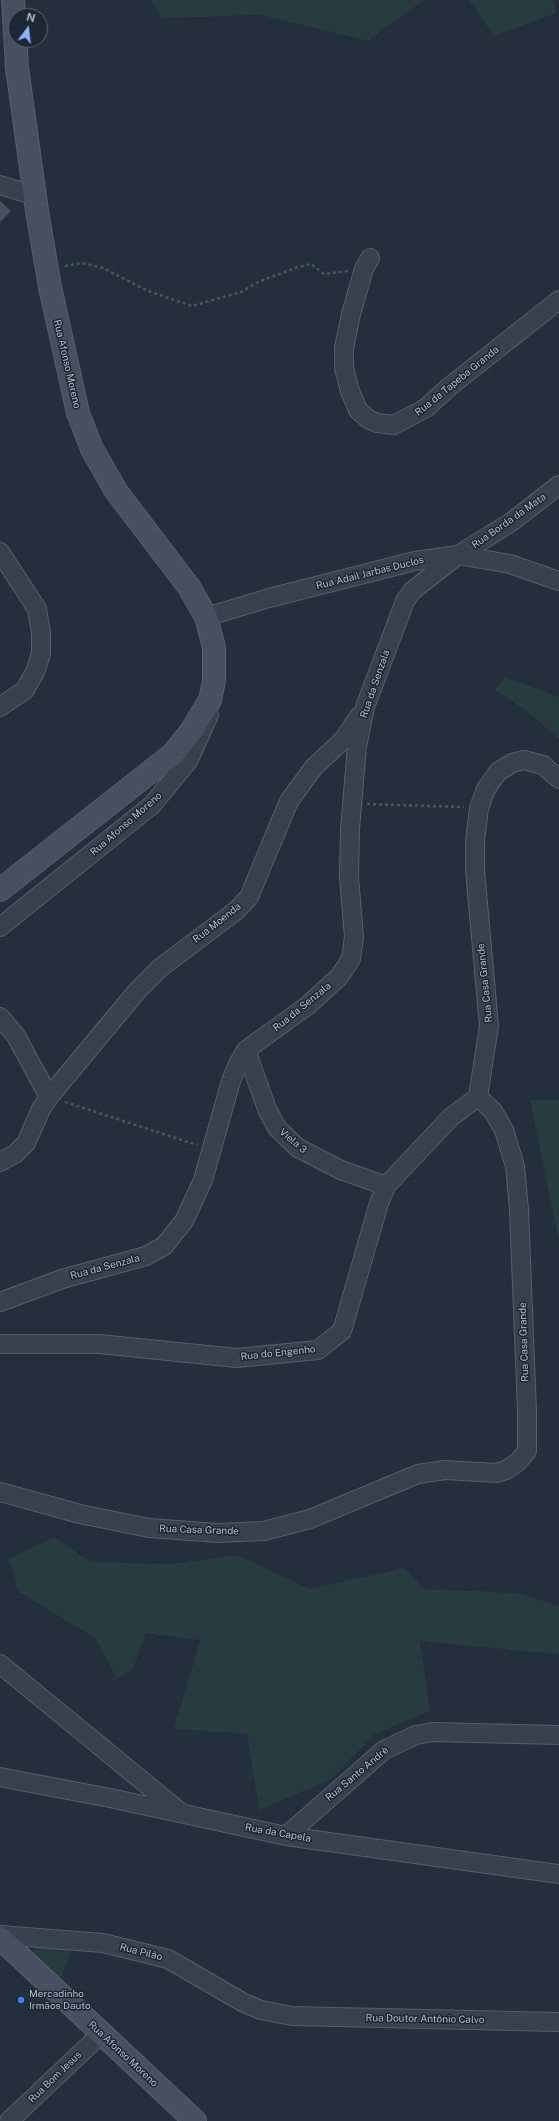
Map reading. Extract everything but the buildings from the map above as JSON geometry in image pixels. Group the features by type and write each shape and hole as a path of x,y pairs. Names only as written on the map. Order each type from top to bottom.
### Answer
{"main road":[{"name":"Rua Afonso Moreno","path":"0,890 173,754 192,730 210,700 214,681 214,647 206,617 189,587 116,491 92,449 78,413 47,269 35,196 18,68 13,0"},
{"name":"Rua Afonso Moreno","path":"0,1938 195,2121"}],"street":[{"path":"0,185 35,196"},
{"name":"Rua da Tapeba Granda","path":"367,263 347,334 344,368 350,391 358,410 368,419 377,423 394,425 426,408 559,300"},
{"name":"Rua Borda da Mata","path":"458,555 510,522 559,485"},
{"path":"0,552 37,609 41,633 41,654 36,670 25,690 0,707"},
{"name":"Rua Adail Jarbas Duclos","path":"206,617 269,598 415,561 458,555 510,564 559,581"},
{"name":"Rua da Senzala","path":"0,1302 62,1278 146,1256 164,1246 184,1221 203,1180 210,1149 231,1081 246,1050 307,1006 339,977 351,959 354,937 348,877 350,829 357,746 365,707 405,602 412,591 458,555"},
{"name":"Rua Afonso Moreno","path":"0,927 152,805 188,762 205,727 210,712 212,692"},
{"name":"Rua Moenda","path":"0,1162 15,1154 26,1143 41,1109 49,1097 114,1018 156,972 237,910 249,897 278,822 289,801 314,768 344,739 365,707"},
{"name":"Rua Casa Grande","path":"0,1492 80,1514 149,1528 218,1533 264,1530 310,1519 418,1474 445,1470 497,1473 506,1470 518,1462 526,1451 527,1410 519,1210 515,1166 504,1130 493,1111 478,1097 489,1026 475,870 475,841 479,808 486,789 498,772 512,763 524,760 543,765 559,780"},
{"path":"0,1016 16,1036 49,1097"},
{"name":"Viela 3","path":"246,1050 267,1109 277,1128 298,1148 341,1170 386,1186"},
{"name":"Rua do Engenho","path":"0,1344 99,1344 237,1358 318,1350 342,1331 379,1203 386,1186 451,1117 478,1097"},
{"path":"0,1664 182,1814"},
{"name":"Rua Santo Andrè","path":"286,1836 384,1750 416,1735 433,1732 559,1735"},
{"name":"Rua da Capela","path":"0,1777 286,1836 559,1874"},
{"name":"Rua Pilão","path":"0,1934 103,1943 168,1959 244,2003 261,2010 292,2016"},
{"name":"Rua Doutor Antônio Calvo","path":"292,2016 559,2022"},
{"name":"Rua Bom Jesus","path":"9,2121 101,2034"}],"path":[{"path":"47,269 82,263 103,268 148,291 192,306 241,292 258,282 295,268 311,264 324,274 367,263"},
{"path":"353,803 479,808"},
{"path":"49,1097 210,1149"}],"green space":[{"path":"150,0 424,0 368,41 261,15 162,18"},
{"path":"469,0 554,0 556,13 494,36"},
{"path":"505,677 559,697 559,739 528,712 495,690"},
{"path":"530,1100 559,1100 559,1241"},
{"path":"54,1537 91,1562 172,1564 238,1555 309,1589 404,1568 424,1589 518,1593 559,1606 559,1652 556,1654 420,1641 430,1711 375,1734 330,1780 259,1810 247,1734 174,1729 200,1640 146,1633 133,1669 117,1679 95,1638 19,1592 9,1559"},
{"path":"39,1943 72,1948 60,1981 31,1956"}],"place":[{"name":"Mercadinho Irmãos Dauto","path":"21,2000"}]}
